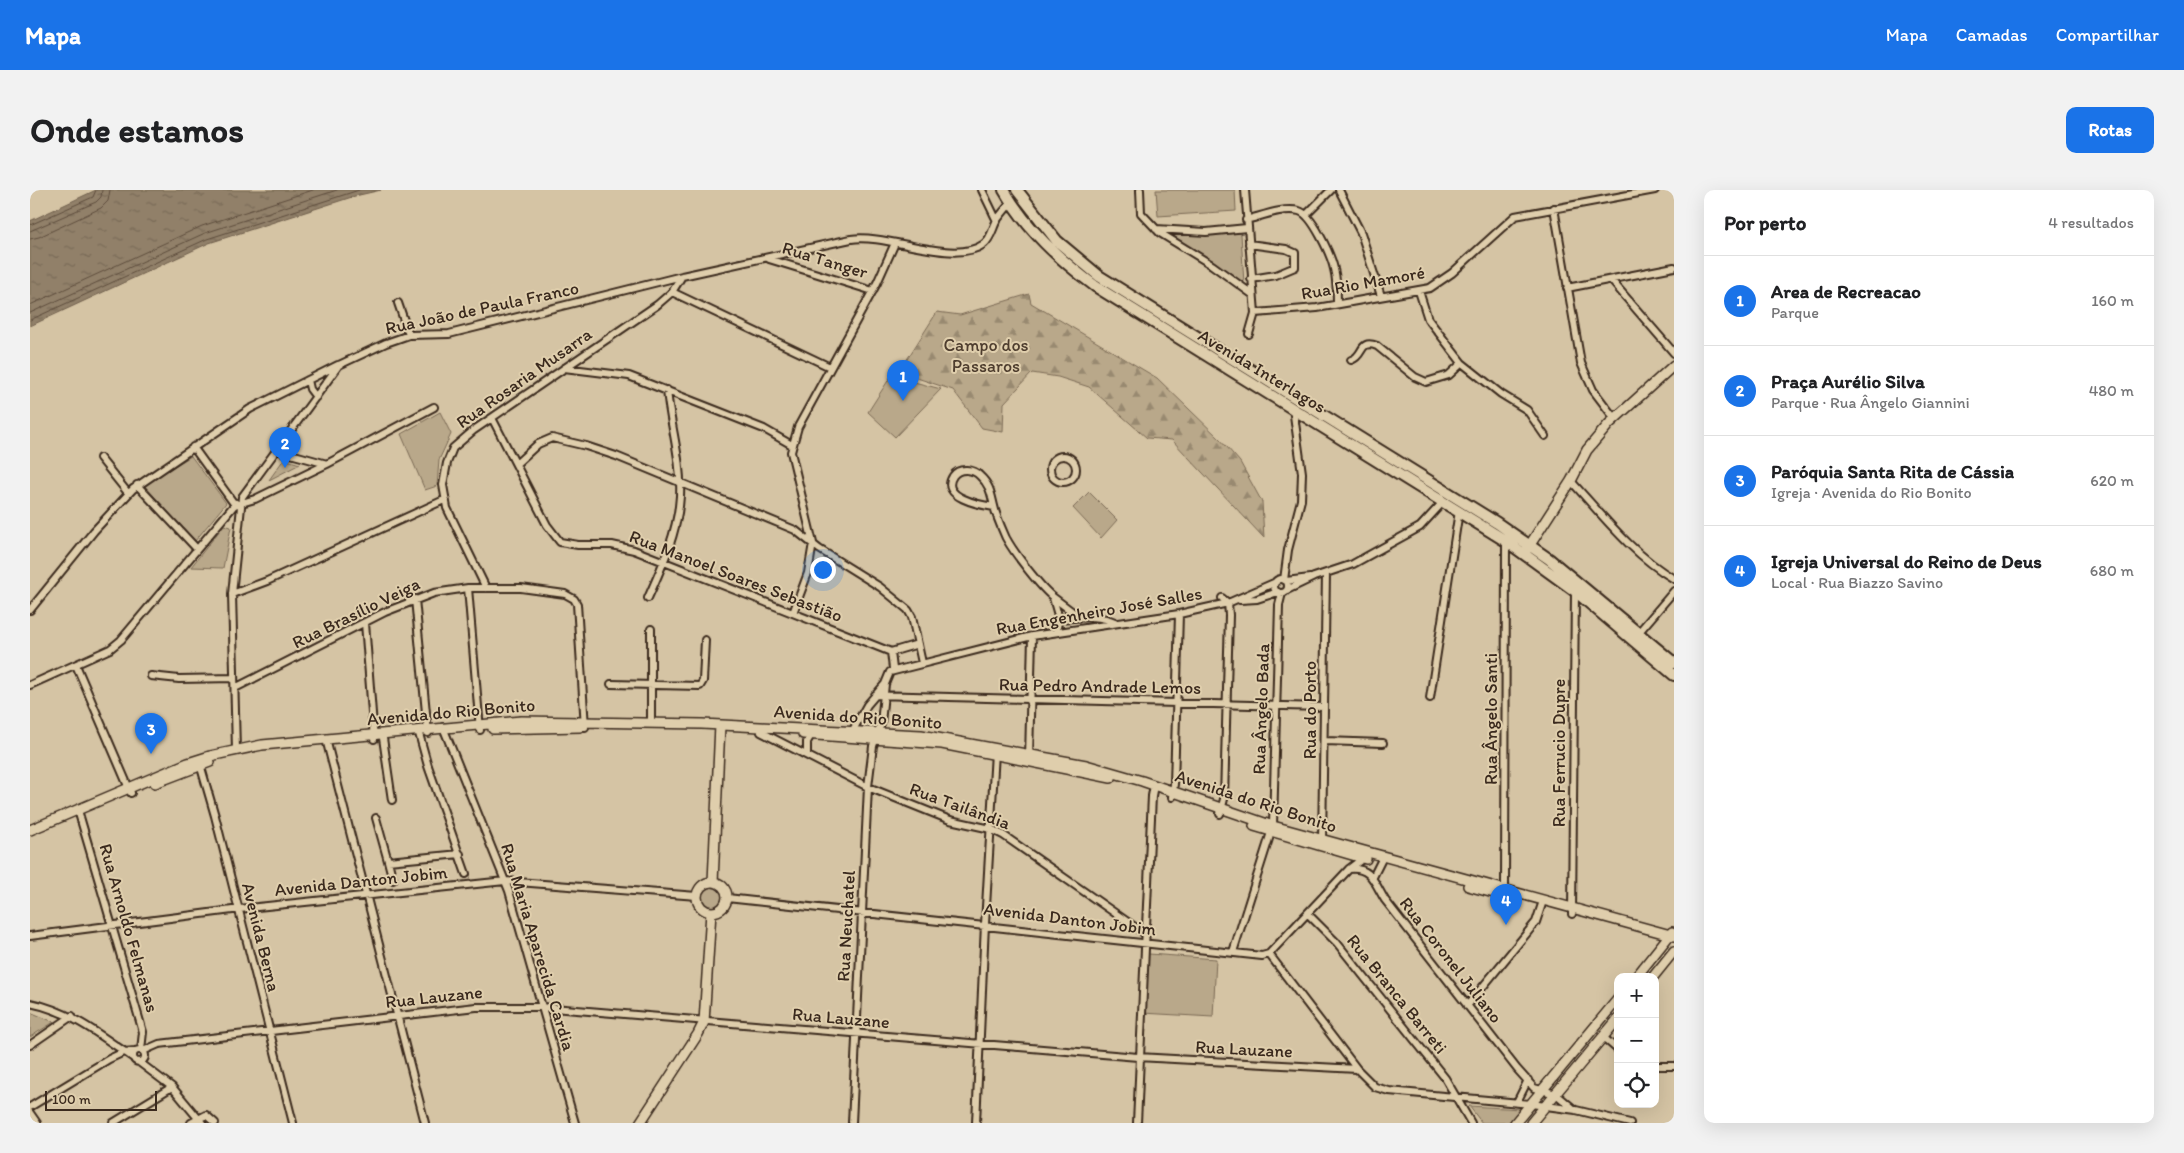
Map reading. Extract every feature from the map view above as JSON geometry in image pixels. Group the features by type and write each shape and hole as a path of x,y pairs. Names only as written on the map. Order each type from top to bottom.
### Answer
{"main road":[{"name":"Avenida Interlagos","path":"1004,190 1035,234 1062,262 1095,286 1506,541 1527,550 1674,675"},
{"name":"Avenida Interlagos","path":"1017,190 1057,241 1093,271 1292,396 1527,550 1639,632 1674,662"},
{"path":"1527,550 1571,481 1587,450 1615,419 1674,365"},
{"name":"Avenida do Rio Bonito","path":"30,836 130,790 236,750 480,726 651,723 761,732 921,735 1029,758 1086,765 1273,829 1572,912 1672,937"},
{"name":"Avenida do Rio Bonito","path":"585,724 853,730 877,735"},
{"path":"713,882 719,728"},
{"name":"Avenida do Rio Bonito","path":"199,763 261,750 327,742"},
{"name":"Avenida do Rio Bonito","path":"30,830 79,812"},
{"path":"713,882 722,886 727,898 723,907 710,912 699,905 697,896 700,887 713,882"},
{"path":"640,1123 704,1022 710,912"},
{"path":"1640,973 1672,937"},
{"path":"1656,973 1674,951"},
{"path":"1515,1123 1614,1004"},
{"path":"1531,1123 1614,1024"}],"street":[{"path":"982,190 997,221"},
{"path":"1140,190 1141,213 1156,229 1212,265 1252,294"},
{"path":"1245,190 1255,313 1249,334"},
{"path":"1306,214 1331,190"},
{"path":"1339,190 1361,233 1381,296"},
{"path":"1615,419 1593,390 1586,374 1567,288 1554,208 1654,190"},
{"name":"Rua João de Paula Franco","path":"236,750 232,594 239,501 339,365 386,343 409,336 449,334 682,276 769,259 860,238 951,251 978,248 986,242 997,221 1011,202"},
{"name":"Rua Rio Mamoré","path":"1255,313 1317,308 1430,288 1446,278 1510,218 1554,208"},
{"path":"1246,220 1283,211 1293,210 1306,214 1324,243 1334,266 1337,303"},
{"path":"1156,229 1206,232 1247,228"},
{"path":"793,613 808,573 813,543 792,445 798,427 873,291 895,243"},
{"path":"1249,244 1286,249 1295,254 1297,258 1295,267 1287,271 1251,280"},
{"name":"Rua Tanger","path":"769,259 873,291"},
{"path":"1567,288 1674,267"},
{"name":"Rua Rosaria Musarra","path":"486,588 444,500 444,474 453,448 457,443 492,418 657,305 672,292 682,276"},
{"path":"1611,280 1674,352"},
{"path":"1419,291 1428,319 1462,362 1501,394 1527,410 1545,436"},
{"path":"672,292 830,367"},
{"path":"398,303 409,336"},
{"path":"1351,360 1357,357 1366,344 1369,343 1377,346 1419,380 1426,382 1449,375 1462,362"},
{"path":"30,610 128,493 137,485 250,409 339,365"},
{"path":"564,368 628,376 764,429 792,445"},
{"path":"308,380 310,389 316,397"},
{"path":"648,598 663,562 678,512 680,482 667,390"},
{"path":"1276,582 1275,589 1282,592 1288,550 1301,500 1302,473 1292,396"},
{"path":"30,685 110,649 121,640 239,501 255,499 327,464 434,407"},
{"name":"Rua Manoel Soares Sebastião","path":"492,418 547,525 560,542 578,545 612,545 663,562 891,652"},
{"path":"516,464 538,444 552,438 586,446 786,525 880,587 908,610 912,617 922,664"},
{"path":"193,447 239,501"},
{"path":"276,450 327,464"},
{"path":"1064,456 1074,462 1076,468 1075,474 1066,482 1056,480 1050,471 1053,460 1064,456"},
{"path":"100,458 128,493"},
{"path":"994,507 960,497 950,484 953,476 964,470 974,471 980,475 991,491 994,507 1012,548 1053,598 1078,616"},
{"path":"1571,481 1636,552 1653,566 1674,579"},
{"path":"137,485 197,549"},
{"path":"232,594 267,581 444,500"},
{"name":"Rua Engenheiro José Salles","path":"1239,600 1257,599 1282,592 1314,577 1353,564 1420,527 1443,502"},
{"path":"1430,698 1459,511"},
{"path":"225,516 239,519"},
{"name":"Rua Ângelo Santi","path":"1505,893 1506,541"},
{"name":"Rua do Porto","path":"1322,843 1326,573"},
{"name":"Rua Engenheiro José Salles","path":"893,670 1056,631 1179,614 1190,608 1239,600 1276,582 1314,577"},
{"path":"468,588 480,726"},
{"name":"Rua Brasílio Veiga","path":"234,688 415,599 434,593 468,588 521,588 565,594 574,599 577,604 585,724"},
{"name":"Rua Ferrucio Dupre","path":"1572,912 1575,591"},
{"path":"1639,632 1674,591"},
{"name":"Rua Ângelo Bada","path":"1233,952 1273,829 1275,704 1279,605 1282,592"},
{"path":"1053,598 1059,619 1067,630"},
{"path":"1221,811 1224,799 1228,603 1222,598"},
{"path":"415,599 423,732 466,874"},
{"path":"1173,794 1179,614"},
{"path":"1059,619 1078,616 1106,619 1116,623"},
{"path":"1056,631 1059,619"},
{"path":"365,623 377,737 392,800"},
{"path":"651,629 651,723"},
{"path":"1029,758 1032,636"},
{"path":"611,684 700,686 704,680 705,640"},
{"path":"853,730 863,710 885,684 887,676 893,670 891,652 918,644"},
{"path":"76,665 130,790"},
{"path":"151,676 234,678"},
{"name":"Rua Neuchatel","path":"852,1123 868,787 885,695 885,684"},
{"name":"Rua Pedro Andrade Lemos","path":"876,695 1324,706"},
{"path":"807,754 807,742 811,734 819,729"},
{"name":"Rua Maria Aparecida Cardia","path":"444,730 505,881 575,1123"},
{"name":"Rua Tailândia","path":"761,732 868,787 950,820 991,829 1022,847 1145,934"},
{"path":"1325,741 1383,743"},
{"path":"327,742 425,1123"},
{"path":"976,1123 981,1044 984,924 996,752"},
{"name":"Avenida Berna","path":"199,763 294,1123"},
{"path":"1137,1123 1138,1057 1154,788"},
{"name":"Rua Arnoldo Felmanas","path":"79,812 143,1032 139,1053"},
{"path":"376,818 392,880"},
{"path":"388,861 460,854"},
{"path":"1366,855 1349,870 1269,954 1357,1069 1375,1086 1389,1091 1517,1102 1576,1110 1630,1123"},
{"path":"1349,870 1360,869 1373,877 1382,860"},
{"name":"Rua Coronel Juliano","path":"1373,877 1385,900 1468,1006 1534,1088 1541,1090"},
{"name":"Avenida Danton Jobim","path":"30,936 366,894 505,881 697,896"},
{"name":"Avenida Danton Jobim","path":"727,898 984,924 1144,944 1262,956 1269,954"},
{"path":"1468,1006 1536,922 1542,903"},
{"name":"Rua Branca Barreti","path":"1308,914 1337,943 1445,1078 1471,1123"},
{"path":"30,1002 51,1007 72,1016 124,1052 30,1107"},
{"name":"Rua Lauzane","path":"124,1052 139,1053 159,1044 476,1007 541,1007 856,1035 1138,1057 1357,1069"},
{"path":"30,1045 72,1016"},
{"path":"1603,1037 1614,1047"},
{"path":"139,1053 140,1062 158,1074"},
{"path":"139,1053 172,1087 200,1120"},
{"path":"1659,1066 1674,1066"},
{"path":"1517,1102 1528,1080"},
{"path":"113,1123 172,1087"},
{"path":"1541,1090 1556,1094 1576,1110"},
{"path":"30,1113 36,1123"},
{"path":"1597,1115 1604,1123"},
{"path":"191,1123 208,1116 215,1123"}],"green space":[{"path":"1156,190 1235,190 1236,211 1158,216"},
{"path":"1236,232 1241,234 1244,284 1237,282 1214,262 1169,234 1205,235"},
{"name":"Campo dos Passaros","path":"1029,294 1031,303 1157,378 1220,439 1240,462 1262,502 1264,538 1172,440 1147,438 1089,387 1058,377 1032,373 1004,403 1003,432 982,428 953,390 899,372 937,312 960,315"},
{"path":"891,376 941,389 895,437 868,412"},
{"path":"440,412 451,434 439,460 437,486 425,490 401,434"},
{"path":"191,456 226,503 195,541 144,485"},
{"path":"284,459 300,464 269,480"},
{"path":"1089,492 1117,520 1101,538 1073,508"},
{"path":"224,525 231,527 223,568 191,567"},
{"path":"712,886 720,889 723,897 720,905 712,908 704,905 701,897 704,889"},
{"path":"1149,954 1216,959 1213,1017 1142,1013 1145,957"},
{"path":"30,1012 54,1022 30,1037"},
{"path":"1469,1106 1520,1109 1508,1123 1482,1123"}],"water":[{"path":"96,190 381,190 355,196 209,243 30,326 30,221"}],"place":[{"name":"Area de Recreacao","path":"903,401"},
{"name":"Praça Aurélio Silva","path":"285,468"},
{"name":"Paróquia Santa Rita de Cássia","path":"151,754"},
{"name":"Igreja Universal do Reino de Deus","path":"1506,925"}]}
